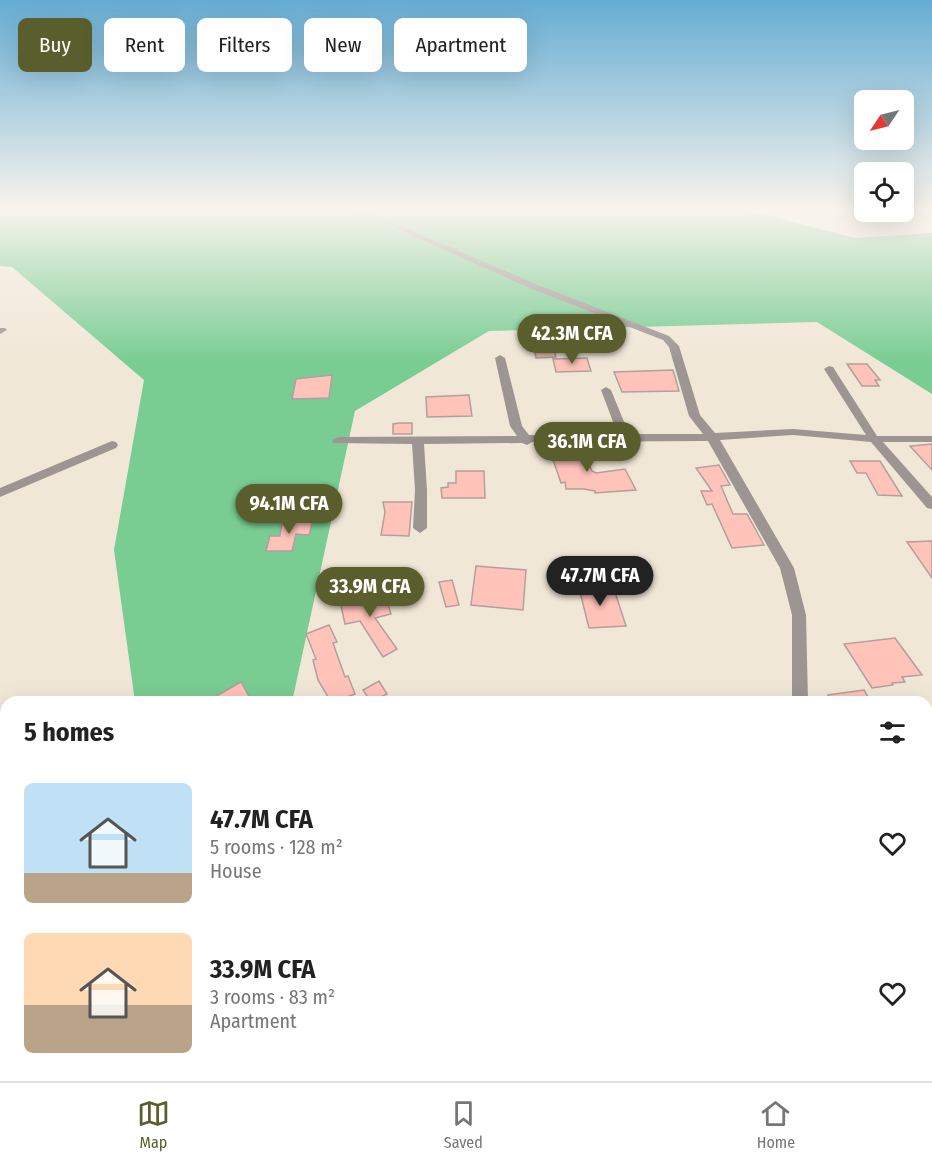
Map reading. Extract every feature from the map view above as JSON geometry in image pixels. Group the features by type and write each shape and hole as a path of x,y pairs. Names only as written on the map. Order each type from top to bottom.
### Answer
{"street":[{"path":"475,260 666,338 674,346 694,416 712,437 787,568 799,615 800,696"},
{"path":"500,358 516,426 527,441"},
{"path":"829,369 874,439 932,505"},
{"path":"606,390 625,438"},
{"path":"338,441 527,441 712,437 793,432 874,439 932,439"},
{"path":"418,442 422,490 420,528"},
{"path":"0,493 112,445"}],"green space":[{"path":"0,260 932,260 932,394 817,322 489,331 355,411 293,696 134,696 114,550 144,380 12,267 0,266"}],"building":[{"path":"533,342 552,342 556,357 536,358"},
{"path":"587,358 591,371 556,372 553,359"},
{"path":"847,364 867,364 880,380 875,380 879,386 862,386"},
{"path":"673,370 679,391 622,392 614,372"},
{"path":"332,375 329,398 292,399 296,379"},
{"path":"469,395 472,416 427,417 426,397"},
{"path":"412,423 412,434 393,434 393,424"},
{"path":"932,444 932,470 910,446"},
{"path":"580,445 592,471 596,473 625,469 636,490 595,493 595,491 584,489 566,489 565,482 561,483 549,448"},
{"path":"850,461 880,461 902,496 878,495 866,473 857,473"},
{"path":"719,465 730,485 721,486 733,514 747,514 764,545 732,548 712,504 707,505 701,491 712,491 696,468"},
{"path":"456,471 484,471 485,498 442,498 441,488 448,487 448,483 456,483"},
{"path":"383,502 412,502 409,536 381,535 385,512"},
{"path":"313,520 309,535 296,534 292,551 266,551 270,536 280,536 282,522"},
{"path":"932,541 932,578 907,542"},
{"path":"476,566 526,570 523,610 471,605"},
{"path":"452,580 459,605 446,607 439,582"},
{"path":"577,580 591,580 596,594 615,592 626,626 589,628"},
{"path":"384,591 391,614 375,618 397,649 383,657 360,621 345,624 340,601"},
{"path":"329,625 337,642 333,643 345,677 348,676 355,694 327,696 318,680 313,660 316,659 306,634"},
{"path":"895,638 922,675 902,677 905,682 872,688 844,644"},
{"path":"379,681 387,694 367,696 363,690"},
{"path":"241,682 249,696 216,696"},
{"path":"864,690 868,696 828,696"}]}
